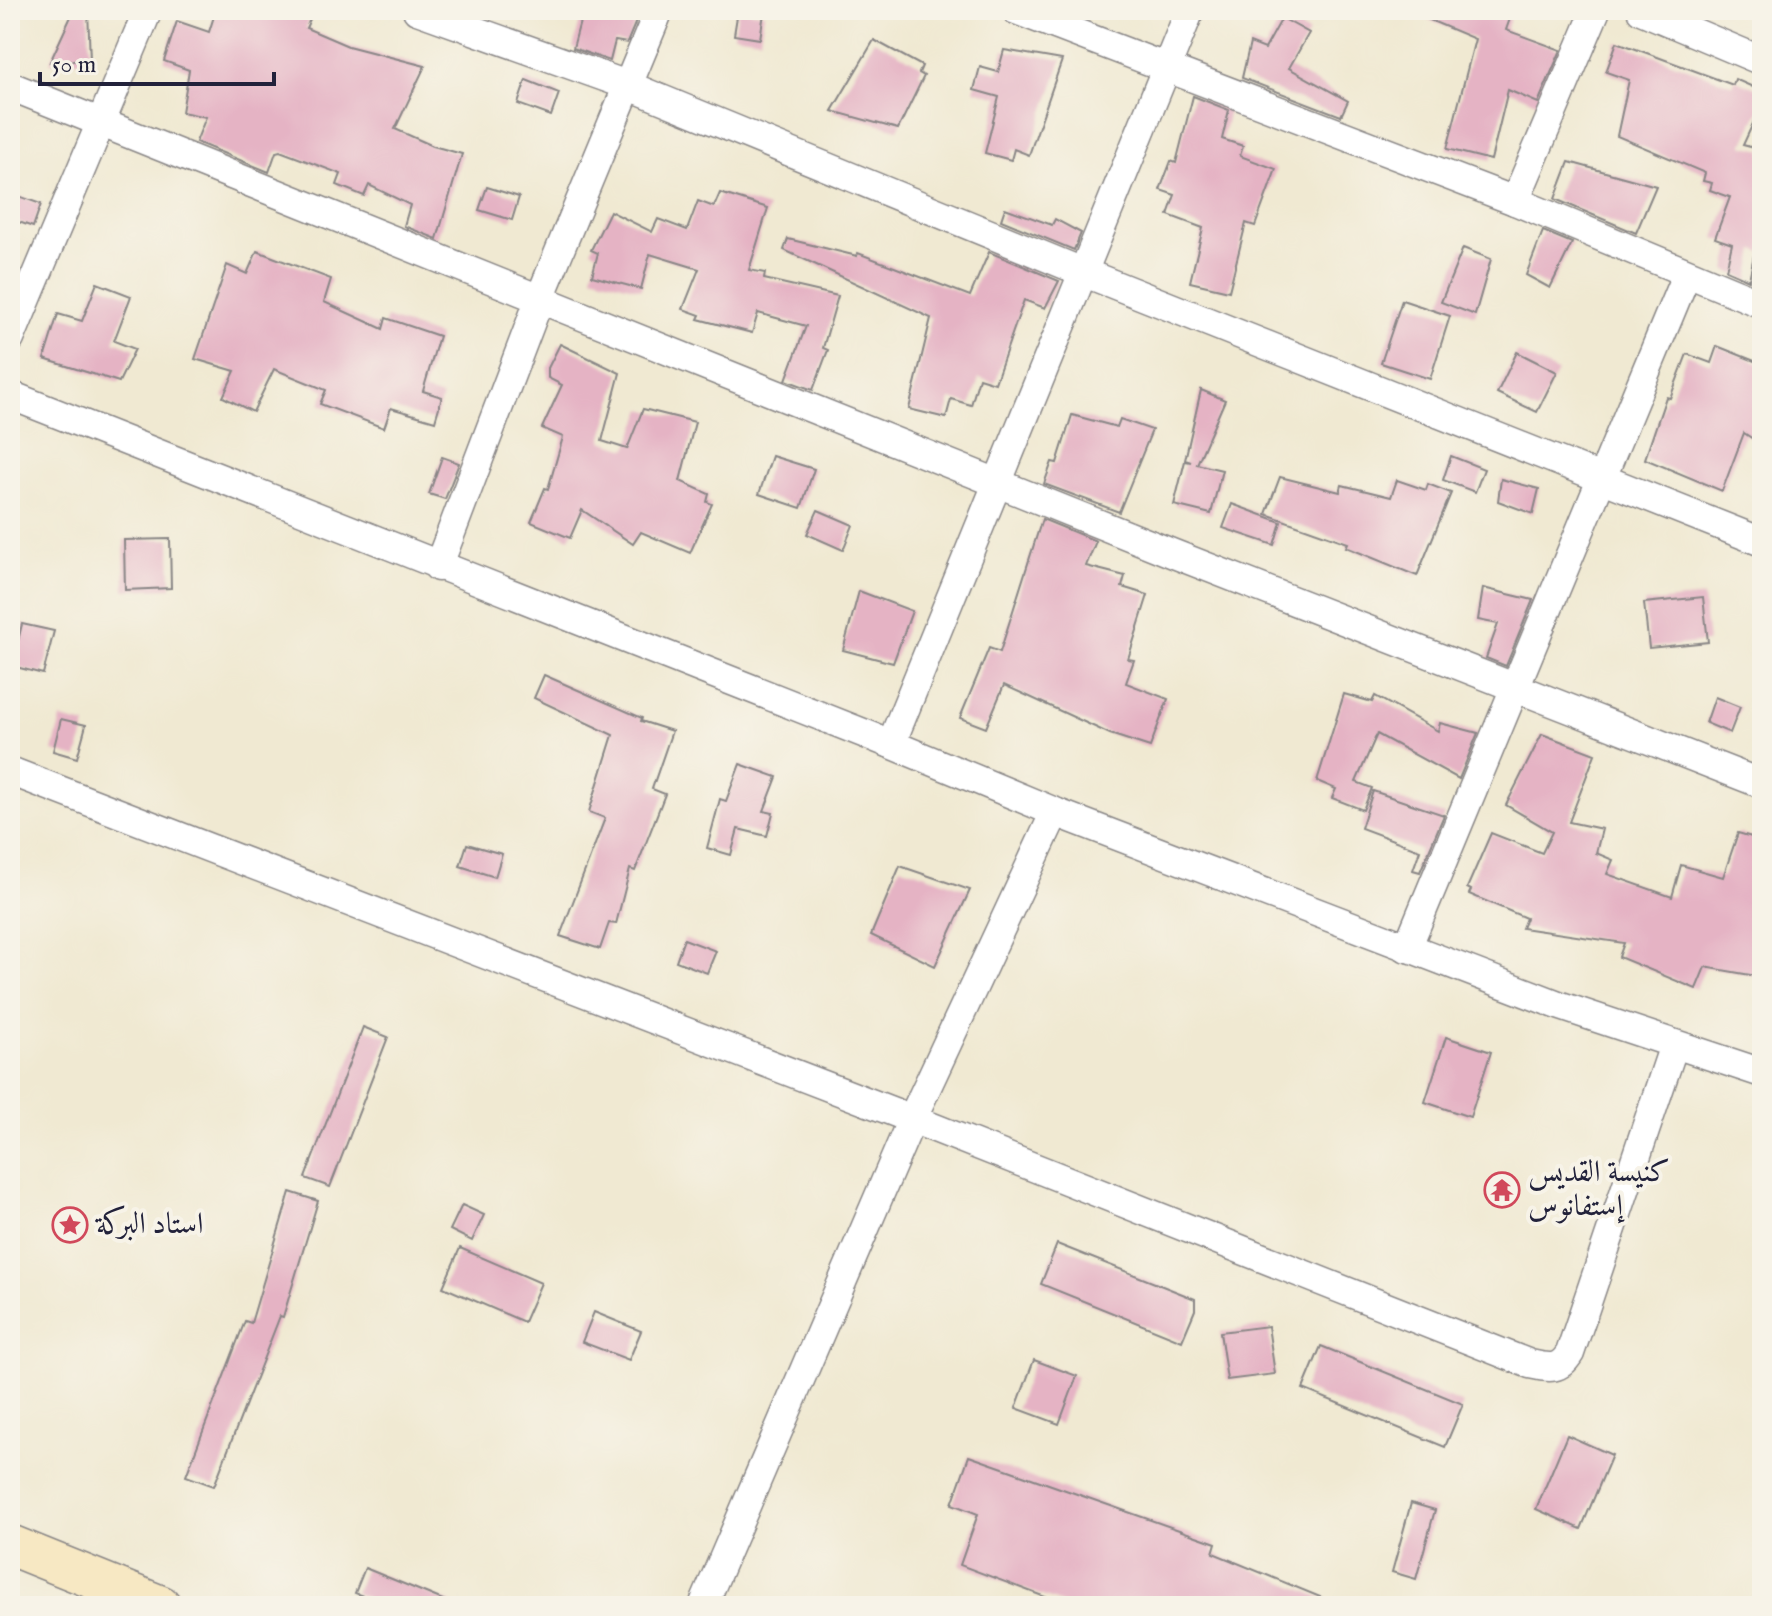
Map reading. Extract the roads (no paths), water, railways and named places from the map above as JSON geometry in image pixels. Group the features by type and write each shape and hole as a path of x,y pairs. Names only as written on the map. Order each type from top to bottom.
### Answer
{"street":[{"path":"10,339 148,10"},
{"path":"417,10 627,85 1085,273 1762,542"},
{"path":"438,567 540,298 659,10"},
{"path":"1016,10 1165,70 1515,201 1686,275 1762,304"},
{"path":"891,744 1190,10"},
{"path":"1515,201 1596,10"},
{"path":"1641,10 1762,61"},
{"path":"10,86 997,483 1762,784"},
{"path":"1407,948 1686,275"},
{"path":"10,395 1055,812 1407,948 1674,1045 1762,1073"},
{"path":"10,771 912,1119 1530,1364 1552,1369 1563,1364 1570,1353 1674,1045"},
{"path":"703,1606 912,1119 1055,812"},
{"path":"10,1545 143,1603"}],"place":[{"name":"كنيسة القديس إستفانوس","path":"1502,1190"},
{"name":"استاد البركة","path":"70,1225"}]}
